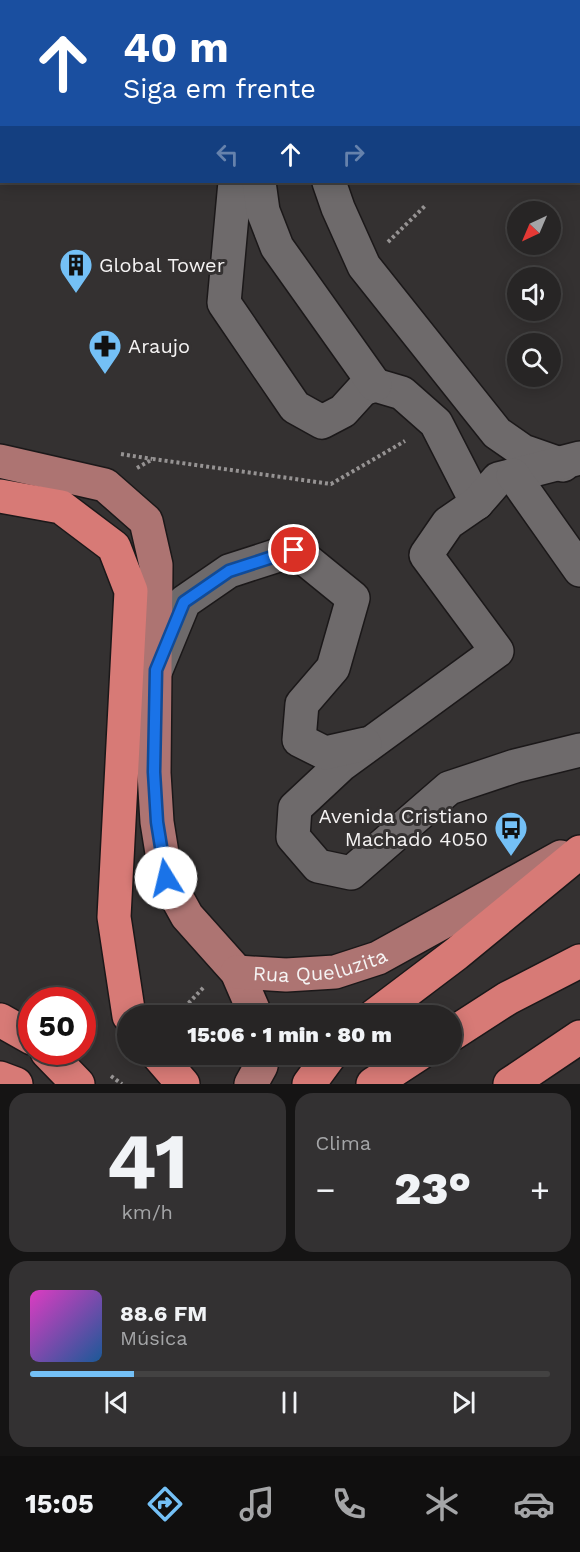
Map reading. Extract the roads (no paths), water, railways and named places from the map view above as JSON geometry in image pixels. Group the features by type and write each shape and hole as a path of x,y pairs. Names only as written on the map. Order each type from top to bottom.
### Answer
{"highway":[{"path":"0,496 61,507 114,547 130,591 114,917 127,1005"},
{"path":"389,1005 456,954 580,852"},
{"path":"420,1005 456,954"},
{"path":"462,1028 508,998 580,960"},
{"path":"0,1020 18,1030"},
{"path":"510,1084 580,1037"},
{"path":"60,1065 78,1084"},
{"path":"167,1065 183,1084"},
{"path":"309,1084 323,1065"},
{"path":"363,1084 376,1065"},
{"path":"373,1084 402,1065"},
{"path":"0,1078 16,1084"}],"main road":[{"name":"Rua Queluzita","path":"0,461 105,485 146,521 156,565 154,772 157,822 166,878 187,916 232,967 286,975 335,972 378,958 580,847"},
{"path":"232,967 251,1005"},
{"path":"251,1084 261,1065"}],"lane":[{"path":"236,183 224,303 295,407 322,422 343,411 363,389 375,386 402,393 436,423 477,503"},
{"path":"259,183 263,211 277,248 375,386"},
{"path":"329,183 364,266 497,434 524,451 574,466"},
{"path":"574,466 498,479 477,503 448,523 426,555 497,651 341,765 295,808 293,837 318,866 351,873 449,788 515,766 580,750"},
{"path":"513,475 580,570"},
{"path":"156,670 184,602 229,571 294,550 353,598 333,668 302,704 299,740 325,753 373,742"}],"place":[{"name":"Global Tower","path":"76,294"},
{"name":"Araujo","path":"105,375"},
{"name":"Avenida Cristiano Machado 4050","path":"511,857"}]}
